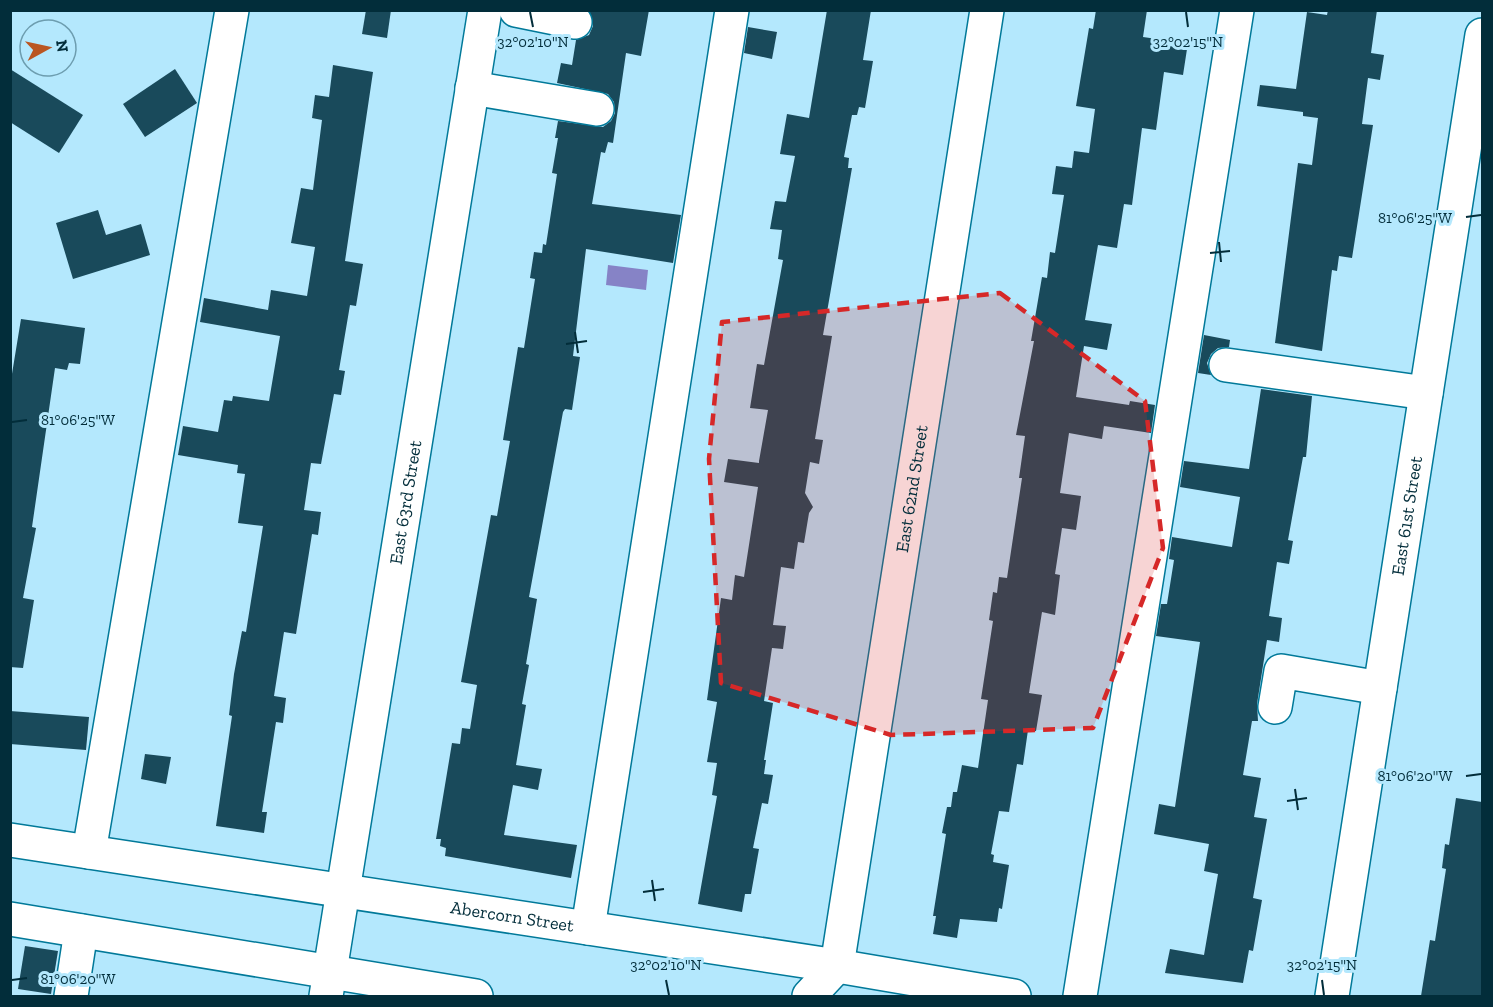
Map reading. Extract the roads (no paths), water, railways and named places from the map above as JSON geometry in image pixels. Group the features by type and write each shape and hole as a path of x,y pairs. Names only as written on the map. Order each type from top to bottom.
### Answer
{"street":[{"path":"89,852 232,10"},
{"name":"East 63rd Street","path":"328,984 484,10"},
{"path":"516,10 575,22"},
{"path":"588,928 732,10"},
{"name":"East 62nd Street","path":"837,966 987,10"},
{"path":"1080,996 1237,10"},
{"name":"East 61st Street","path":"1332,996 1482,35"},
{"path":"472,88 597,109"},
{"path":"1226,365 1426,393"},
{"path":"1275,707 1281,671 1380,688"},
{"name":"Abercorn Street","path":"10,840 837,966 1014,996"},
{"path":"10,920 81,931 328,984 476,996"},
{"path":"70,996 81,931"},
{"path":"809,996 837,966"},
{"path":"881,996 910,980"}]}
